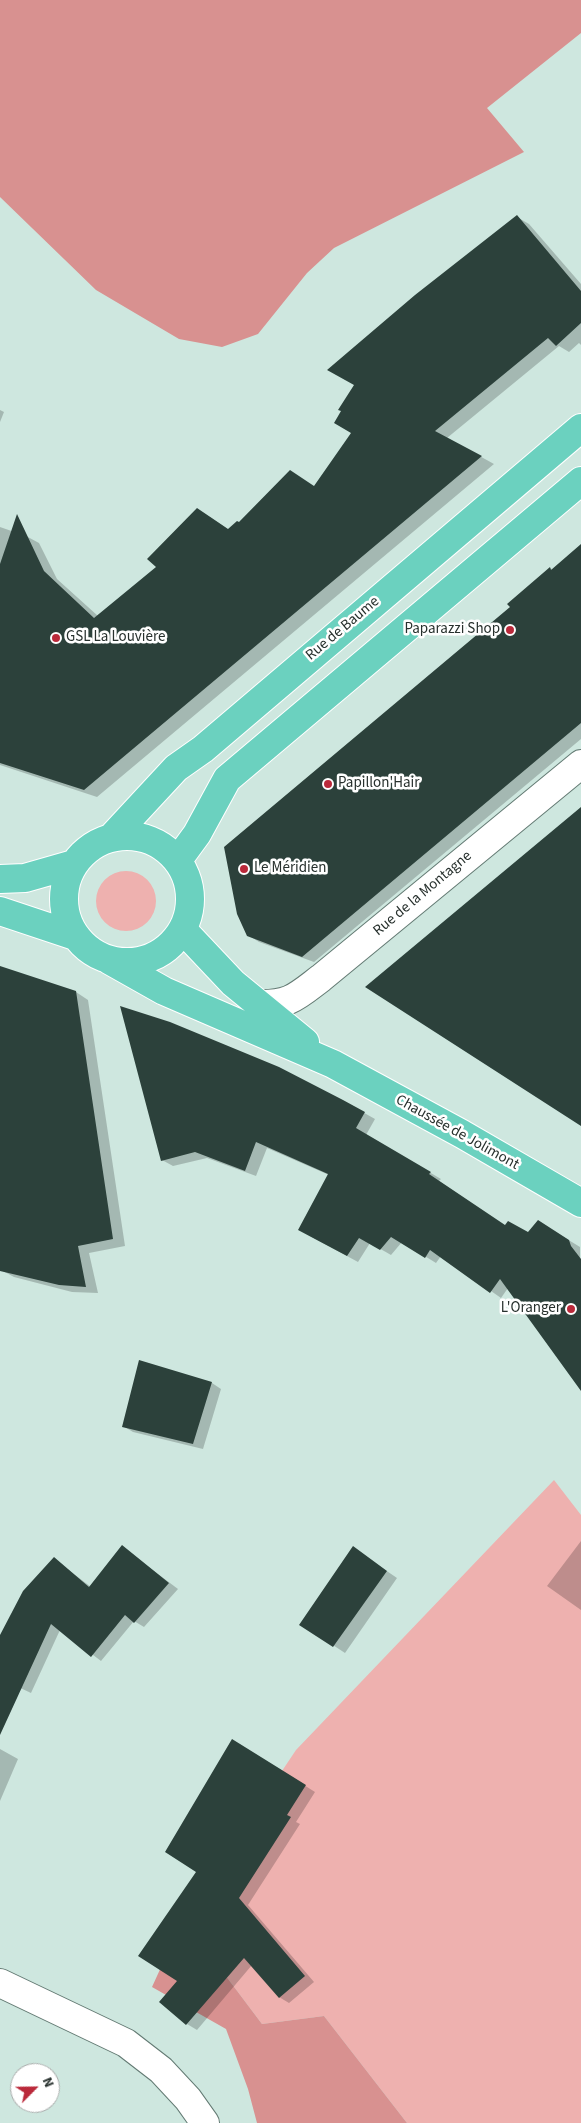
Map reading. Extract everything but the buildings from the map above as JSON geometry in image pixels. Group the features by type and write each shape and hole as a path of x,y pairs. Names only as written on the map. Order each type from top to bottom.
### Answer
{"main road":[{"name":"Rue de Baume","path":"112,837 176,768 203,748 581,428"},
{"path":"178,860 197,834 227,779 581,481"},
{"path":"130,835 148,839 165,847 178,860 188,881 190,909 183,930 172,944 159,954 143,961 125,963 108,960 90,951 75,936 67,918 63,900 66,881 74,864 88,848 112,837 130,835"},
{"path":"0,879 25,878 74,864"},
{"path":"0,911 75,936"},
{"name":"Chaussée de Jolimont","path":"183,930 233,983 333,1064"},
{"name":"Chaussée de Jolimont","path":"108,960 164,991 333,1064 462,1134 581,1203"}],"street":[{"name":"Rue de la Montagne","path":"257,1004 274,1004 290,1001 581,764"},
{"path":"0,1983 126,2043 160,2070 188,2099 205,2123"}],"shaded area":[{"path":"0,0 581,0 581,33 487,108 524,152 334,248 307,273 258,334 222,347 179,339 96,290 0,197"},
{"path":"120,871 132,871 143,876 151,884 156,895 154,913 143,926 132,931 120,931 109,926 101,918 96,907 96,895 101,884 109,876"},
{"path":"554,1480 581,1515 581,2123 407,2123 324,2016 262,2024 183,1919 296,1750"},
{"path":"183,1919 262,2024 324,2016 407,2123 257,2123 248,2089 226,2029 152,1987"}],"place":[{"name":"Paparazzi Shop","path":"510,630"},
{"name":"GSL La Louvière","path":"56,638"},
{"name":"Papillon'Hair","path":"328,784"},
{"name":"Le Méridien","path":"244,869"},
{"name":"L'Oranger","path":"571,1309"}]}
